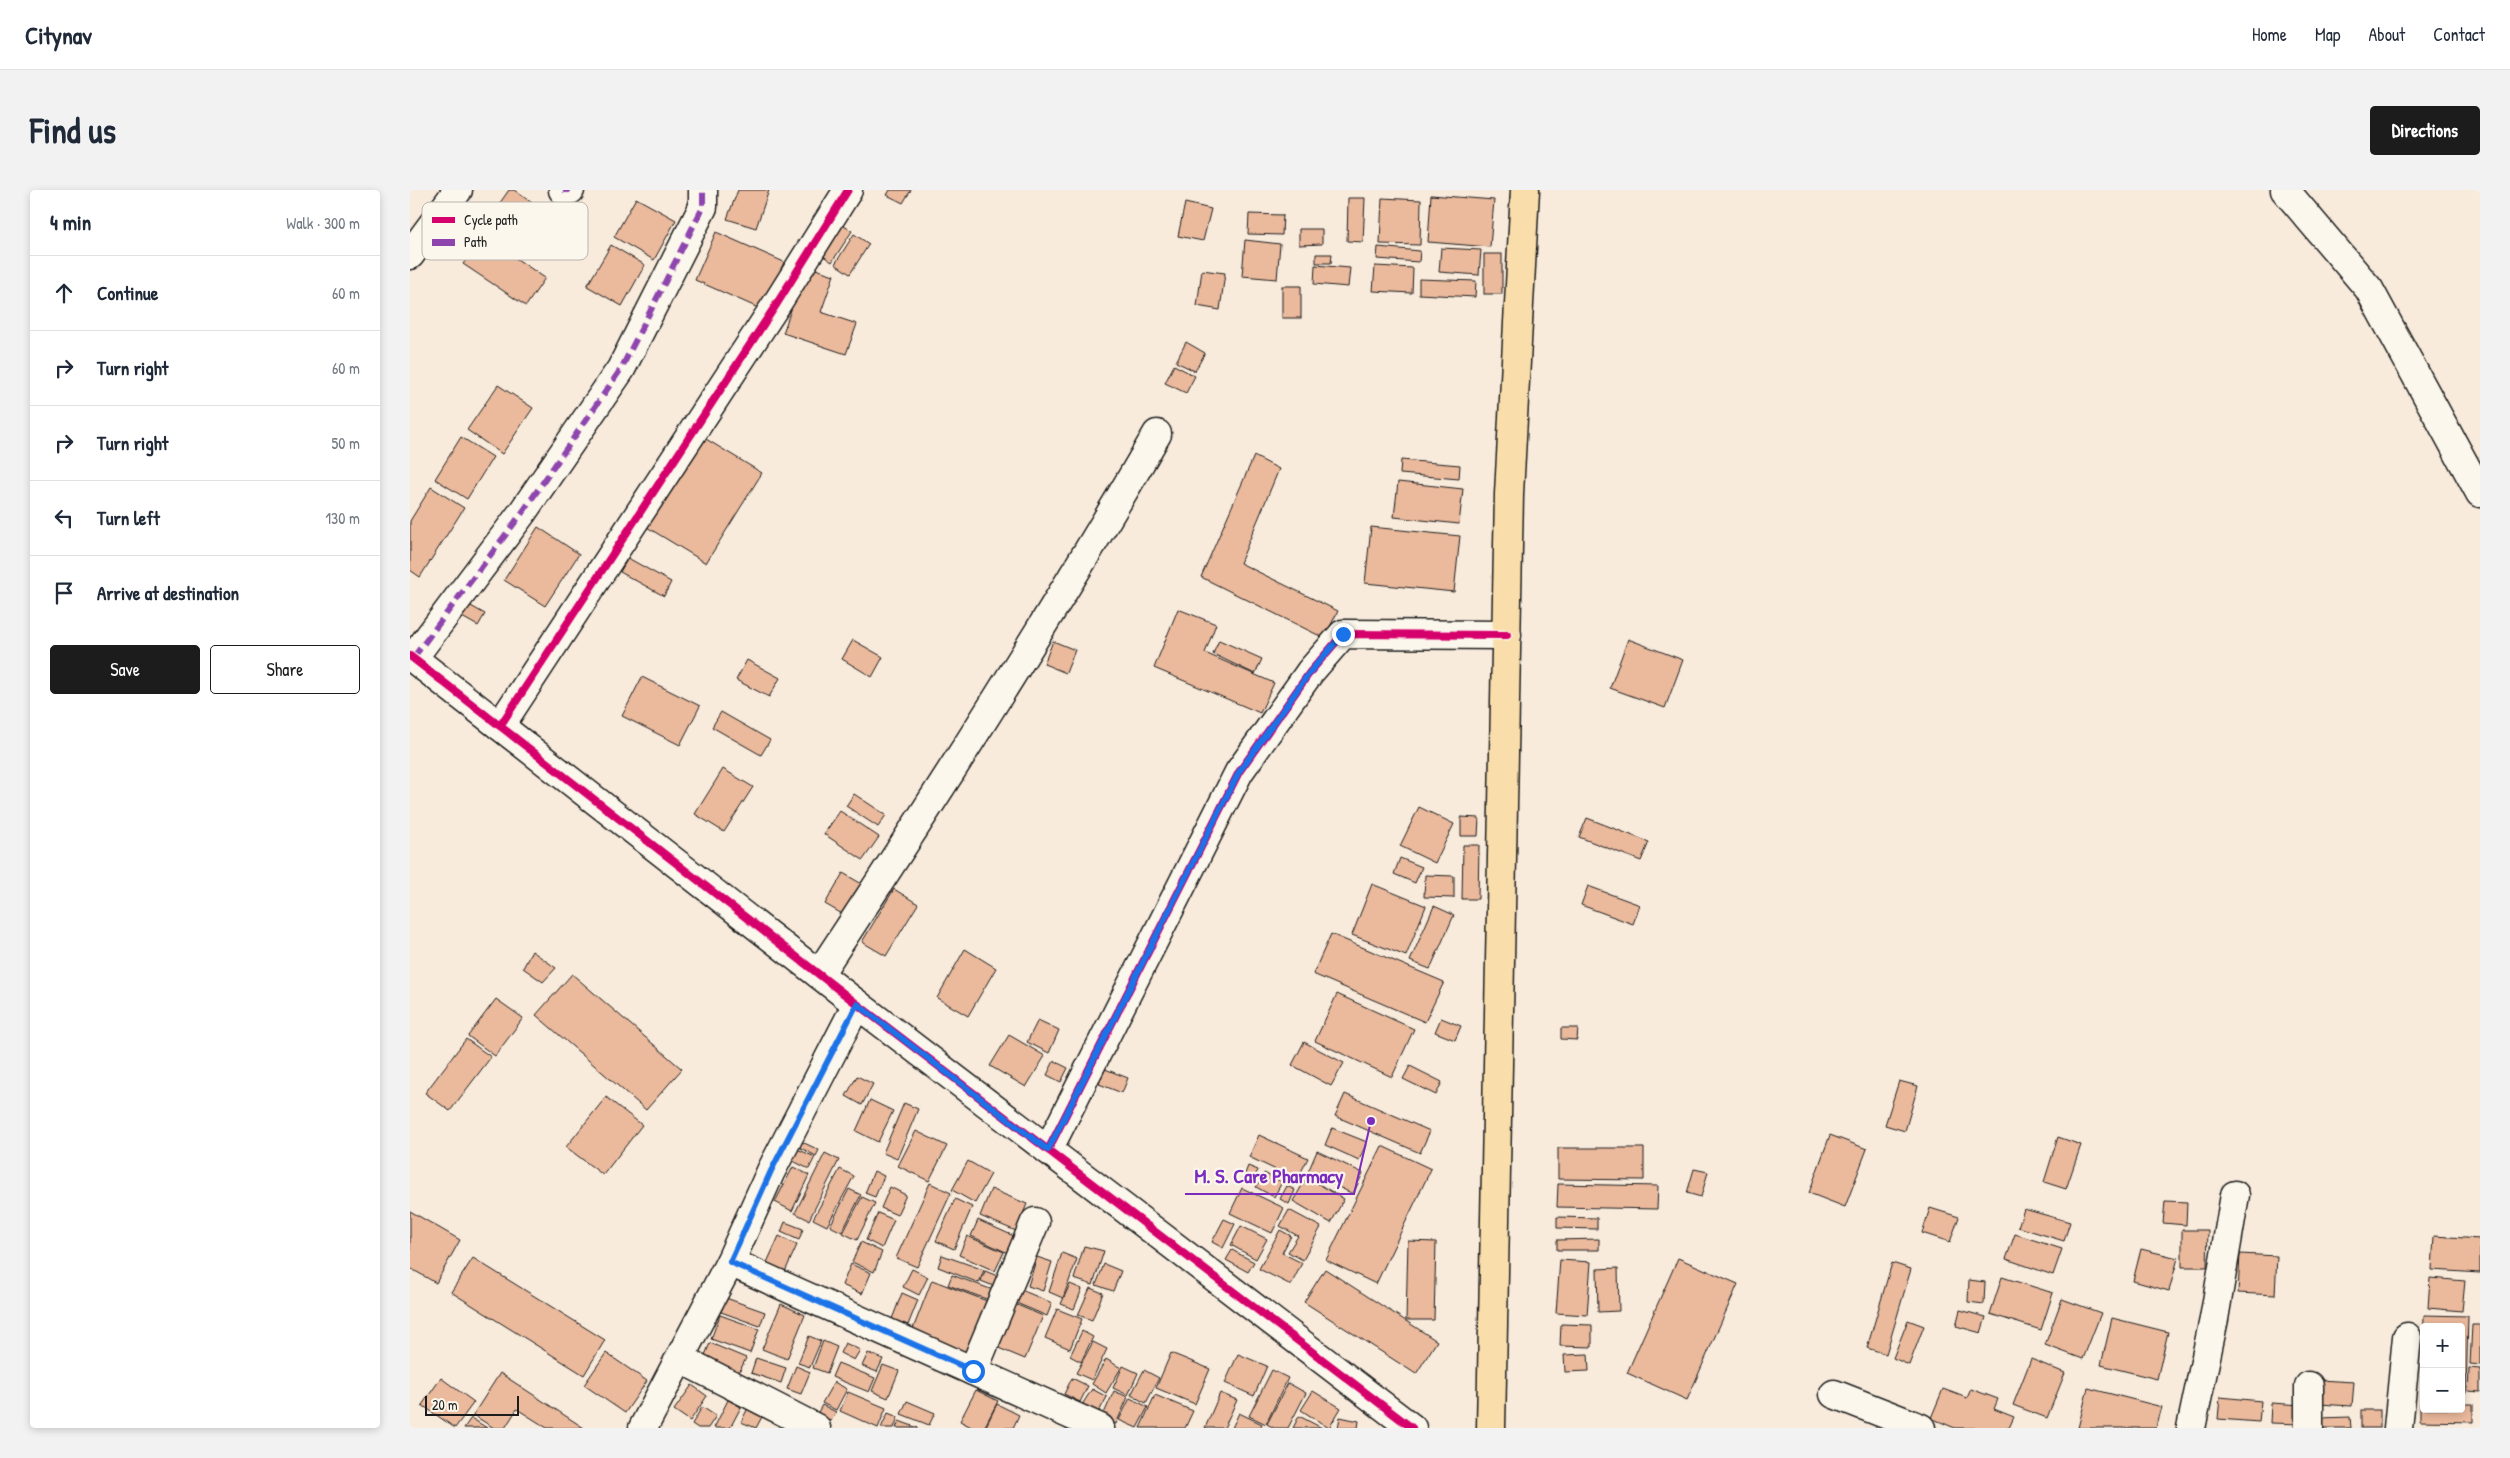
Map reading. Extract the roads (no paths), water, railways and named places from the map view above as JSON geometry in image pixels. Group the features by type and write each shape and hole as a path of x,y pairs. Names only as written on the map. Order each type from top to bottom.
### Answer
{"main road":[{"path":"1490,1428 1510,494 1526,190"}],"street":[{"path":"449,202 458,190"},
{"path":"563,190 570,190"},
{"path":"703,190 703,207 621,369 522,513 411,657 857,1004 1412,1428"},
{"path":"500,726 776,305 848,190"},
{"path":"2285,190 2369,289 2480,493"},
{"path":"410,255 422,239"},
{"path":"819,974 928,810 1114,510 1157,434"},
{"path":"1048,1150 1239,772 1310,672 1343,634 1507,635"},
{"path":"643,1428 681,1360 730,1262 771,1171 857,1004"},
{"path":"2191,1428 2214,1319 2235,1195"},
{"path":"973,1371 1035,1222"},
{"path":"730,1262 1100,1428"},
{"path":"2398,1428 2407,1337"},
{"path":"681,1360 816,1428"},
{"path":"2309,1386 2310,1428"},
{"path":"1834,1394 1921,1428"}],"place":[{"name":"M. S. Care Pharmacy","path":"1371,1121"}]}
